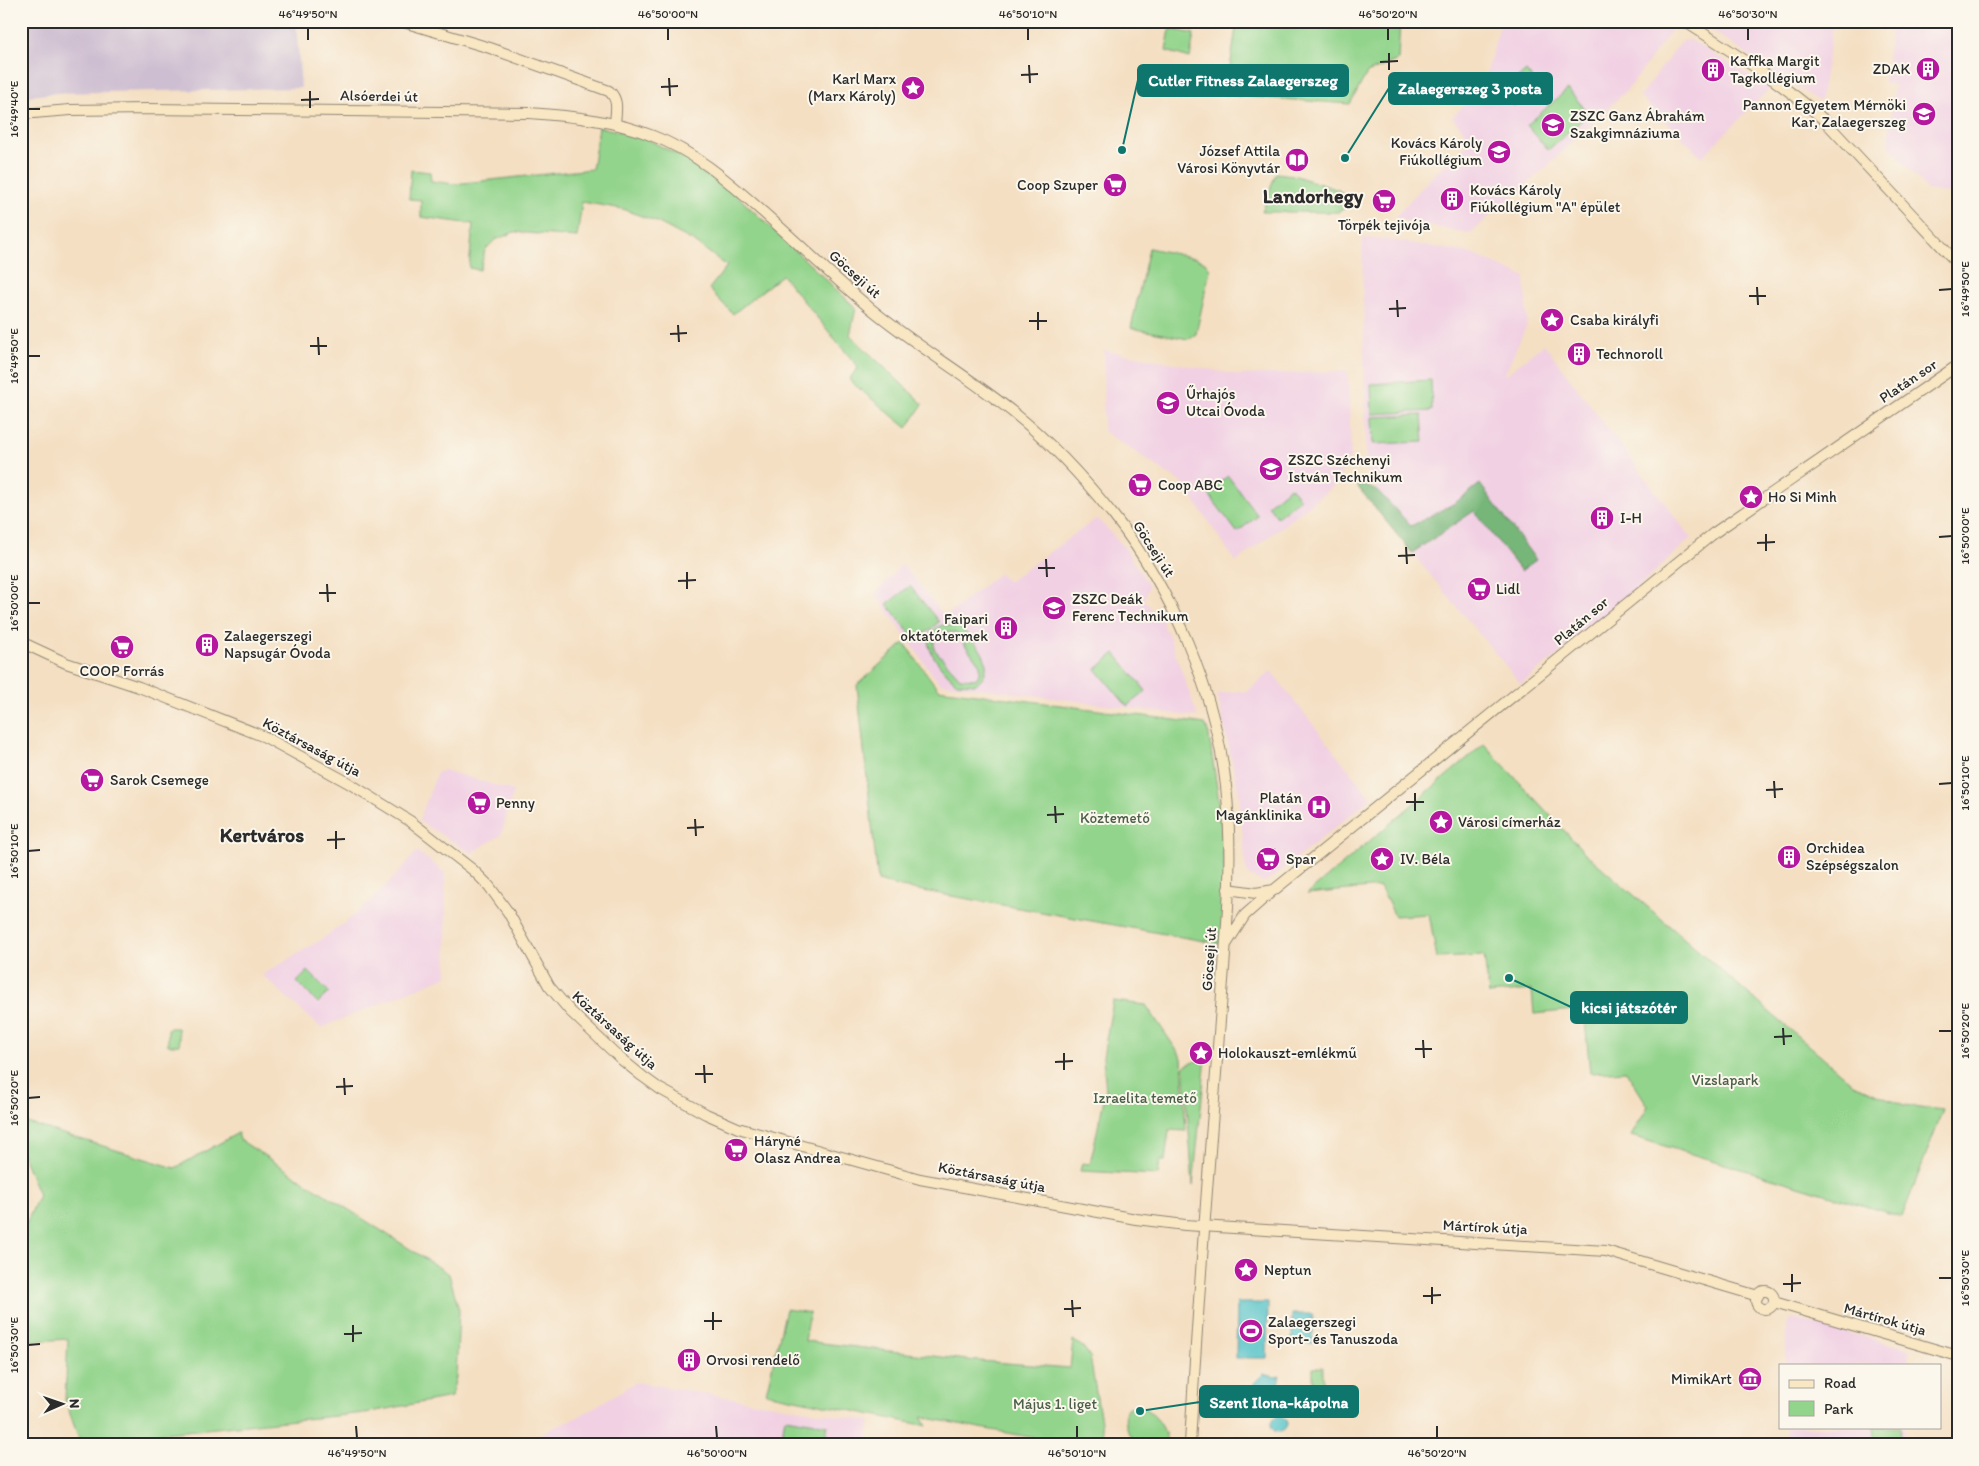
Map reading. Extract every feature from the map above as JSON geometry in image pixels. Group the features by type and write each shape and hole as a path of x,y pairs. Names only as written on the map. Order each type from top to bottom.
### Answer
{"street":[{"path":"400,21 467,40 608,91 614,96 617,103 615,124"},
{"path":"1684,21 1770,77 1808,106 1849,145 1958,264"},
{"name":"Alsóerdei út","path":"21,114 79,110 147,109 529,113 585,118 615,124"},
{"name":"Göcseji út","path":"615,124 665,141 716,171 868,306 917,344 980,386 1018,416 1055,452 1110,512 1139,550 1162,588 1184,636 1207,699 1218,740 1225,782 1228,828 1226,946 1204,1226 1190,1445"},
{"name":"Platán sor","path":"1226,946 1245,915 1274,890 1714,533 1958,365"},
{"name":"Köztársaság útja","path":"21,642 66,663 139,687 265,737 347,782 410,822 466,864 489,886 508,912 549,986 570,1011 621,1060 642,1076 660,1089 706,1114 738,1128 920,1179 1136,1219 1204,1226"},
{"path":"1228,889 1256,893 1274,890"},
{"name":"Mártírok útja","path":"1204,1226 1606,1251 1758,1296 1764,1292 1769,1292 1774,1302 1958,1356"}],"shaded area":[{"path":"21,21 296,21 301,88 56,93 21,97"},
{"path":"1278,21 1373,21 1373,25"},
{"name":"ZSZC Ganz Ábrahám Szakgimnáziuma","path":"1501,21 1656,21 1671,31 1630,87 1550,164 1469,234 1394,218 1435,173 1472,140 1452,117 1483,86"},
{"path":"1697,21 1834,21 1820,102"},
{"name":"Pannon Egyetem Mérnöki Kar, Zalaegerszeg","path":"1892,21 1958,21 1958,195 1927,190 1888,144 1894,85 1884,83"},
{"path":"1685,40 1692,41 1770,88 1702,157 1640,97 1680,43"},
{"path":"1362,238 1377,238 1467,252 1525,277 1527,324 1504,376 1544,344 1691,538 1604,618 1521,684 1412,553 1474,510 1520,571 1536,559 1480,484 1455,503 1411,526 1378,491 1366,466"},
{"name":"ZSZC Széchenyi István Technikum","path":"1104,350 1239,375 1348,371 1351,455 1335,485 1236,562 1182,483 1103,431"},
{"name":"ZSZC Deák Ferenc Technikum","path":"1097,518 1124,547 1149,586 1144,600 1164,623 1162,625 1168,633 1198,717 939,683 875,594 902,564 945,617 999,573 1008,582"},
{"path":"1271,671 1371,798 1271,879 1264,882 1249,876 1246,870 1239,794 1217,694 1246,692"},
{"path":"444,770 514,791 501,835 471,853 419,821 437,773"},
{"path":"417,851 445,873 447,976 321,1028 262,975 319,941 346,922 372,900"},
{"path":"1793,1318 1910,1349 1909,1364 1786,1364 1786,1324"},
{"path":"636,1382 870,1421 867,1445 528,1445 528,1439 578,1417"},
{"path":"1785,1428 1905,1428 1904,1445 1785,1445"}],"green space":[{"path":"1237,21 1373,25 1373,21 1400,21 1398,60 1367,73 1350,104 1226,95"},
{"path":"1170,29 1194,34 1190,58 1166,51"},
{"path":"1526,71 1538,86 1513,106 1502,92"},
{"path":"1568,89 1589,114 1548,150 1527,125"},
{"path":"599,127 641,136 713,173 856,308 850,335 923,404 907,428 849,380 858,367 782,275 733,314 709,289 727,266 695,242 657,222 623,209 582,202 577,237 514,232 495,240 485,250 480,270 469,268 473,224 421,217 421,200 409,199 411,170 430,172 431,181 454,184 592,169"},
{"path":"1276,173 1293,175 1339,190 1348,199 1345,208 1338,212 1262,212"},
{"path":"1149,248 1195,258 1205,262 1210,270 1196,334 1188,339 1131,328"},
{"path":"1431,380 1432,411 1372,414 1371,384"},
{"path":"1422,415 1424,442 1373,444 1372,417"},
{"path":"1228,476 1258,516 1237,532 1207,492"},
{"path":"1353,481 1378,491 1411,526 1455,503 1480,484 1536,560 1521,571 1474,511 1412,553"},
{"path":"1290,487 1300,499 1277,517 1268,505"},
{"path":"910,586 939,622 916,641 887,604"},
{"path":"942,625 960,627 983,654 986,669 983,677 976,684 957,683 931,652 929,638 931,632","holes":["941,631 956,633 980,665 980,672 976,679 960,678 934,649 934,634"]},
{"name":"Köztemető","path":"904,643 938,689 1205,724 1208,729 1219,801 1224,862 1225,940 1221,944 901,887 878,881 857,685"},
{"path":"1115,653 1146,691 1127,706 1096,669"},
{"name":"Vizslapark","path":"1484,744 1585,853 1853,1084 1904,1105 1943,1110 1902,1217 1631,1136 1648,1106 1626,1071 1590,1073 1584,1009 1534,1014 1532,990 1489,994 1484,956 1437,958 1429,914 1395,916 1380,887 1307,894"},
{"path":"308,971 329,992 318,1003 297,982"},
{"name":"Izraelita temető","path":"1113,1001 1146,1005 1182,1058 1186,1131 1169,1130 1165,1161 1160,1161 1158,1175 1080,1171 1082,1163 1090,1164 1106,1090 1103,1057"},
{"path":"168,1028 178,1028 180,1045 168,1045"},
{"path":"1206,1057 1193,1186 1184,1066"},
{"path":"21,1121 175,1168 238,1133 240,1140 449,1274 459,1310 456,1377 451,1397 365,1413 116,1438 79,1439 65,1400 68,1339 21,1342 21,1235 39,1195 21,1151"},
{"name":"Május 1. liget","path":"786,1309 810,1313 805,1341 967,1360 1070,1368 1073,1340 1084,1348 1090,1357 1105,1445 1063,1445 1062,1443 921,1417 927,1426 766,1393"},
{"path":"1323,1367 1323,1387 1313,1387 1313,1368"},
{"path":"1135,1404 1147,1410 1161,1425 1167,1445 1137,1445 1127,1428 1125,1419 1127,1409"},
{"path":"785,1418 828,1425 824,1445 780,1445"},
{"path":"1874,1428 1901,1428 1900,1441 1873,1440"}],"water":[{"path":"1237,1303 1268,1303 1267,1358 1236,1358"},
{"path":"1292,1314 1313,1314 1313,1343 1290,1343 1292,1338"},
{"path":"1263,1374 1280,1376 1278,1384 1270,1388 1268,1392 1254,1393 1254,1383"},
{"path":"1276,1416 1282,1416 1287,1421 1285,1430 1276,1432 1271,1427 1271,1421"}],"place":[{"name":"ZDAK","path":"1928,69"},
{"name":"Kaffka Margit Tagkollégium","path":"1713,70"},
{"name":"Karl Marx (Marx Károly)","path":"913,88"},
{"name":"Pannon Egyetem Mérnöki Kar, Zalaegerszeg","path":"1924,114"},
{"name":"ZSZC Ganz Ábrahám Szakgimnáziuma","path":"1553,125"},
{"name":"Cutler Fitness Zalaegerszeg","path":"1122,150"},
{"name":"Kovács Károly Fiúkollégium","path":"1499,152"},
{"name":"Zalaegerszeg 3 posta","path":"1345,158"},
{"name":"József Attila Városi Könyvtár","path":"1297,160"},
{"name":"Coop Szuper","path":"1115,185"},
{"name":"Kovács Károly Fiúkollégium \"A\" épület","path":"1452,199"},
{"name":"Törpék tejivója","path":"1384,201"},
{"name":"Csaba királyfi","path":"1552,320"},
{"name":"Technoroll","path":"1579,354"},
{"name":"Űrhajós Utcai Óvoda","path":"1168,403"},
{"name":"ZSZC Széchenyi István Technikum","path":"1271,469"},
{"name":"Coop ABC","path":"1140,485"},
{"name":"Ho Si Minh","path":"1751,497"},
{"name":"I-H","path":"1602,518"},
{"name":"Lidl","path":"1479,589"},
{"name":"ZSZC Deák Ferenc Technikum","path":"1054,608"},
{"name":"Faipari oktatótermek","path":"1006,628"},
{"name":"Zalaegerszegi Napsugár Óvoda","path":"207,645"},
{"name":"COOP Forrás","path":"122,647"},
{"name":"Sarok Csemege","path":"92,780"},
{"name":"Penny","path":"479,803"},
{"name":"Platán Magánklinika","path":"1319,807"},
{"name":"Városi címerház","path":"1441,822"},
{"name":"Orchidea Szépségszalon","path":"1789,857"},
{"name":"Spar","path":"1268,859"},
{"name":"IV. Béla","path":"1382,859"},
{"name":"kicsi játszótér","path":"1509,978"},
{"name":"Holokauszt-emlékmű","path":"1201,1053"},
{"name":"Háryné Olasz Andrea","path":"736,1150"},
{"name":"Neptun","path":"1246,1270"},
{"name":"Zalaegerszegi Sport- és Tanuszoda","path":"1251,1331"},
{"name":"Orvosi rendelő","path":"689,1360"},
{"name":"MimikArt","path":"1750,1379"},
{"name":"Szent Ilona-kápolna","path":"1140,1411"}],"district":[{"name":"Landorhegy","path":"1313,196"},
{"name":"Kertváros","path":"262,835"}]}
